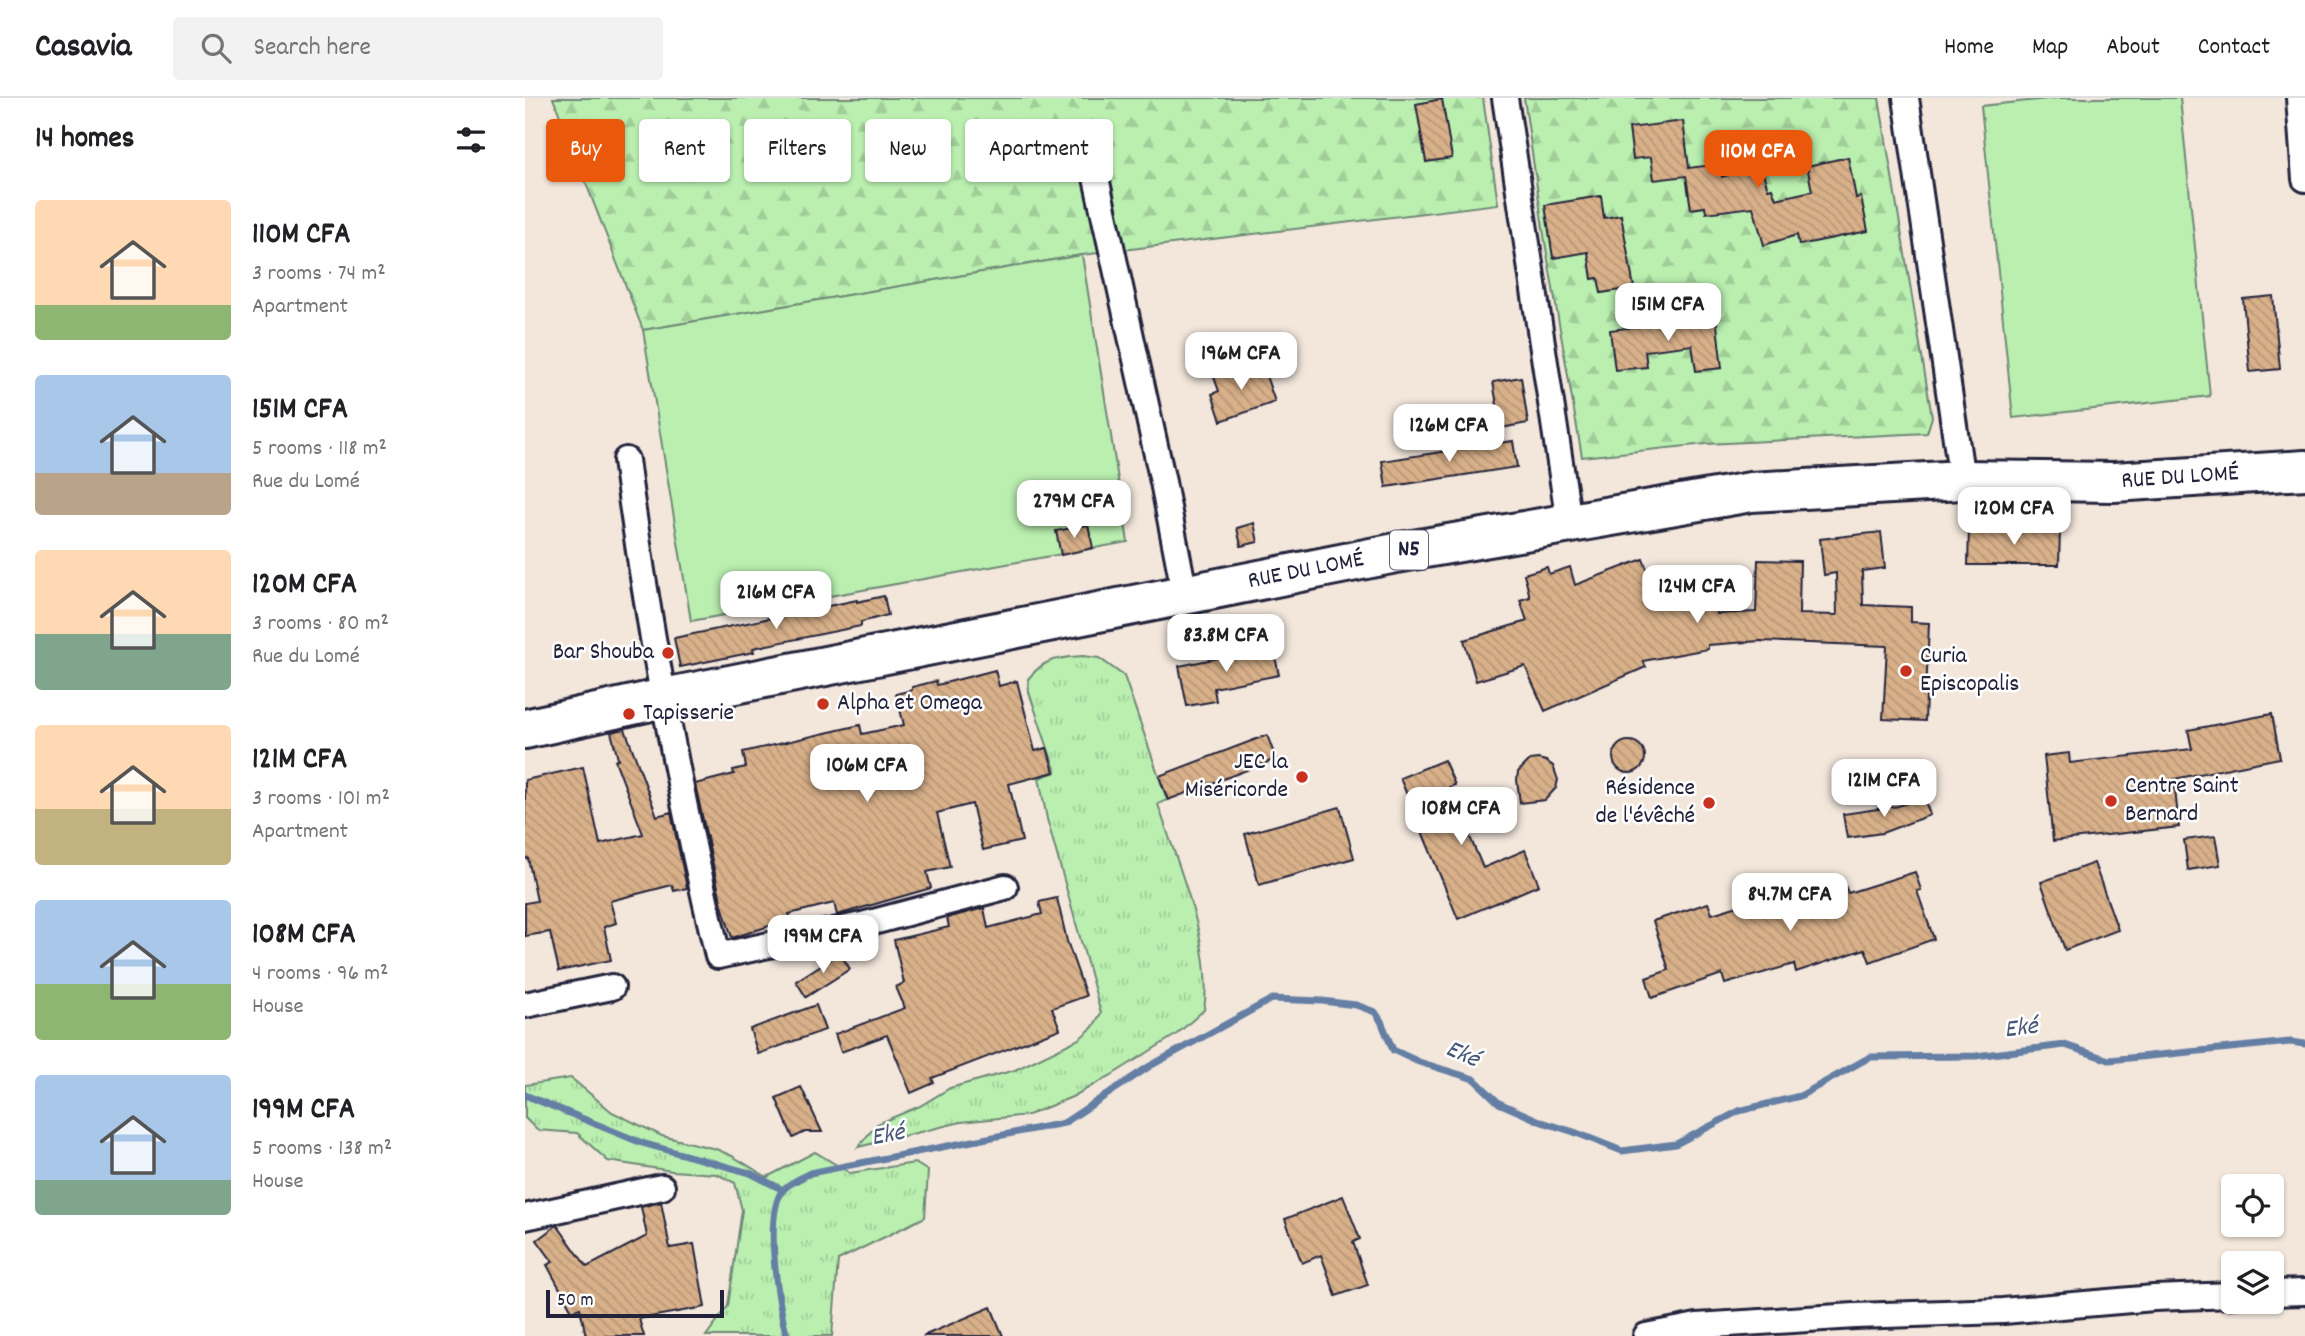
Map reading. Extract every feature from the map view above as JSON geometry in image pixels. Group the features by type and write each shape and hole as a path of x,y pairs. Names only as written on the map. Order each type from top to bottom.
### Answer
{"main road":[{"name":"RUE DU LOMÉ","path":"525,729 664,698 1397,553 1751,492 1962,480 2115,482 2305,470"}],"street":[{"path":"1505,98 1569,522"},
{"path":"1906,98 1962,480"},
{"path":"2299,98 2305,179"},
{"path":"1097,182 1185,595"},
{"path":"627,460 647,605 664,698 692,846 718,956 862,925 1005,887"},
{"path":"525,1005 612,987"},
{"path":"525,1217 662,1187"},
{"path":"2284,1293 2305,1292"},
{"path":"1646,1336 1697,1326 1855,1326 2154,1298 2221,1295"}],"green space":[{"path":"553,98 1483,98 1498,204 1082,255 643,330 586,182 625,182 625,119 561,119"},
{"path":"1524,98 1879,98 1932,417 1927,433 1706,444 1582,457 1545,242"},
{"path":"2057,98 2180,98 2210,396 2013,418 1981,106"},
{"path":"1082,255 1128,542 691,621 643,330"},
{"path":"1083,656 1099,658 1124,676 1167,800 1158,804 1199,933 1206,986 1204,1010 1177,1034 1110,1076 1072,1097 1028,1115 961,1122 858,1147 877,1124 920,1106 950,1088 1015,1070 1079,1039 1093,1027 1101,1013 1047,819 1039,778 1056,772 1029,692 1028,679 1052,660"},
{"path":"571,1078 612,1112 662,1136 716,1149 767,1177 815,1152 850,1173 915,1163 928,1171 925,1217 838,1260 832,1336 706,1336 728,1306 742,1210 735,1183 717,1174 672,1171 608,1161 577,1133 537,1130 525,1118 525,1085"}],"building":[{"path":"1442,99 1452,158 1426,162 1416,104"},
{"path":"1683,121 1689,168 1720,164 1722,177 1760,164 1768,189 1772,188 1776,199 1812,191 1807,166 1848,157 1856,198 1861,197 1868,231 1799,245 1797,235 1764,245 1753,207 1706,213 1705,207 1691,209 1686,176 1654,180 1651,157 1633,159 1629,128"},
{"path":"1601,196 1604,218 1621,215 1634,288 1601,293 1598,278 1592,279 1588,252 1553,258 1545,205"},
{"path":"2273,296 2280,369 2250,372 2243,299"},
{"path":"1716,317 1722,368 1696,371 1692,345 1645,351 1647,367 1615,370 1610,330"},
{"path":"1230,364 1235,377 1263,367 1275,402 1221,421 1212,394 1219,391 1212,372"},
{"path":"1521,377 1528,423 1501,428 1493,382"},
{"path":"1513,441 1517,467 1386,487 1382,461"},
{"path":"1254,523 1258,542 1241,546 1237,528"},
{"path":"1088,525 1093,548 1061,555 1056,531"},
{"path":"1969,529 2060,529 2059,565 1968,565"},
{"path":"1881,532 1885,568 1862,571 1863,605 1911,607 1911,622 1929,623 1925,721 1883,719 1887,646 1760,641 1708,645 1708,649 1643,661 1646,667 1545,711 1525,666 1476,681 1464,640 1527,621 1520,600 1530,597 1524,574 1547,567 1549,574 1570,567 1575,585 1643,559 1649,574 1710,565 1717,614 1756,612 1758,560 1800,561 1799,614 1837,615 1836,573 1824,575 1820,539"},
{"path":"884,596 888,615 861,622 861,626 753,648 754,652 680,667 674,638"},
{"path":"1273,647 1279,675 1214,688 1216,701 1187,706 1179,666"},
{"path":"995,670 999,686 1017,681 1035,751 1047,748 1054,772 1009,784 1022,841 983,850 972,804 937,813 950,867 927,872 931,888 837,915 834,903 789,914 791,919 732,938 695,784 734,774 733,770 746,767 743,752 860,725 862,734 904,725 896,694 936,681 937,685"},
{"path":"2272,714 2280,758 2174,779 2179,827 2053,841 2044,756 2069,753 2070,763 2192,749 2188,730"},
{"path":"625,729 657,816 671,812 687,888 674,891 672,885 610,901 616,923 604,927 611,960 559,971 550,932 525,936 525,903 537,901 528,858 525,859 525,780 583,767 600,844 643,834 615,760 618,759 611,732"},
{"path":"1267,735 1276,759 1168,800 1159,776"},
{"path":"1629,741 1640,746 1645,757 1640,768 1629,773 1618,768 1613,757 1618,746"},
{"path":"1538,759 1553,766 1558,780 1556,788 1545,800 1520,803 1518,772 1530,760"},
{"path":"1444,760 1455,785 1449,787 1483,868 1525,850 1539,885 1458,919 1400,778"},
{"path":"1924,797 1930,815 1882,833 1847,838 1843,814 1898,806"},
{"path":"1340,807 1354,858 1259,885 1245,834"},
{"path":"2215,836 2220,865 2188,870 2184,840"},
{"path":"2094,863 2118,930 2065,950 2041,882"},
{"path":"1915,872 1921,890 1917,891 1934,939 1870,962 1865,949 1796,972 1794,964 1725,984 1722,974 1652,998 1646,978 1669,970 1653,921 1708,903 1712,914 1780,893 1783,904 1844,883 1848,893"},
{"path":"1057,898 1067,941 1086,996 1052,1008 1060,1029 932,1078 934,1083 911,1093 887,1035 841,1052 835,1034 905,1008 896,987 904,983 894,940 949,927 947,918 984,908 988,928 1042,914 1039,902"},
{"path":"840,953 850,969 806,997 796,981"},
{"path":"816,1005 825,1030 758,1054 750,1029"},
{"path":"801,1087 822,1132 805,1132 793,1138 776,1098"},
{"path":"1343,1196 1360,1239 1353,1242 1368,1285 1336,1296 1321,1255 1302,1263 1285,1219"},
{"path":"661,1202 670,1248 694,1244 705,1307 639,1319 644,1336 586,1336 580,1308 572,1311 547,1265 553,1262 537,1240 557,1225 587,1267 647,1236 641,1207"},
{"path":"991,1307 1003,1336 923,1336"}],"waterway":[{"name":"Eké","path":"787,1336 777,1284 773,1240 777,1203 782,1191 788,1186 810,1173 1064,1123 1150,1066 1272,999 1356,1005 1375,1012 1393,1050 1419,1062 1474,1079 1499,1103 1622,1151 1676,1144 1739,1111 1800,1096 1870,1057 1976,1056 2065,1045 2109,1060 2290,1042 2305,1044"},
{"path":"525,1095 642,1143 750,1173 783,1190"}],"place":[{"name":"Bar Shouba","path":"668,653"},
{"name":"Curia Episcopalis","path":"1906,671"},
{"name":"Alpha et Omega","path":"823,704"},
{"name":"Tapisserie","path":"629,714"},
{"name":"JEC la Miséricorde","path":"1302,777"},
{"name":"Centre Saint Bernard","path":"2111,801"},
{"name":"Résidence de l'évêché","path":"1709,803"}]}
